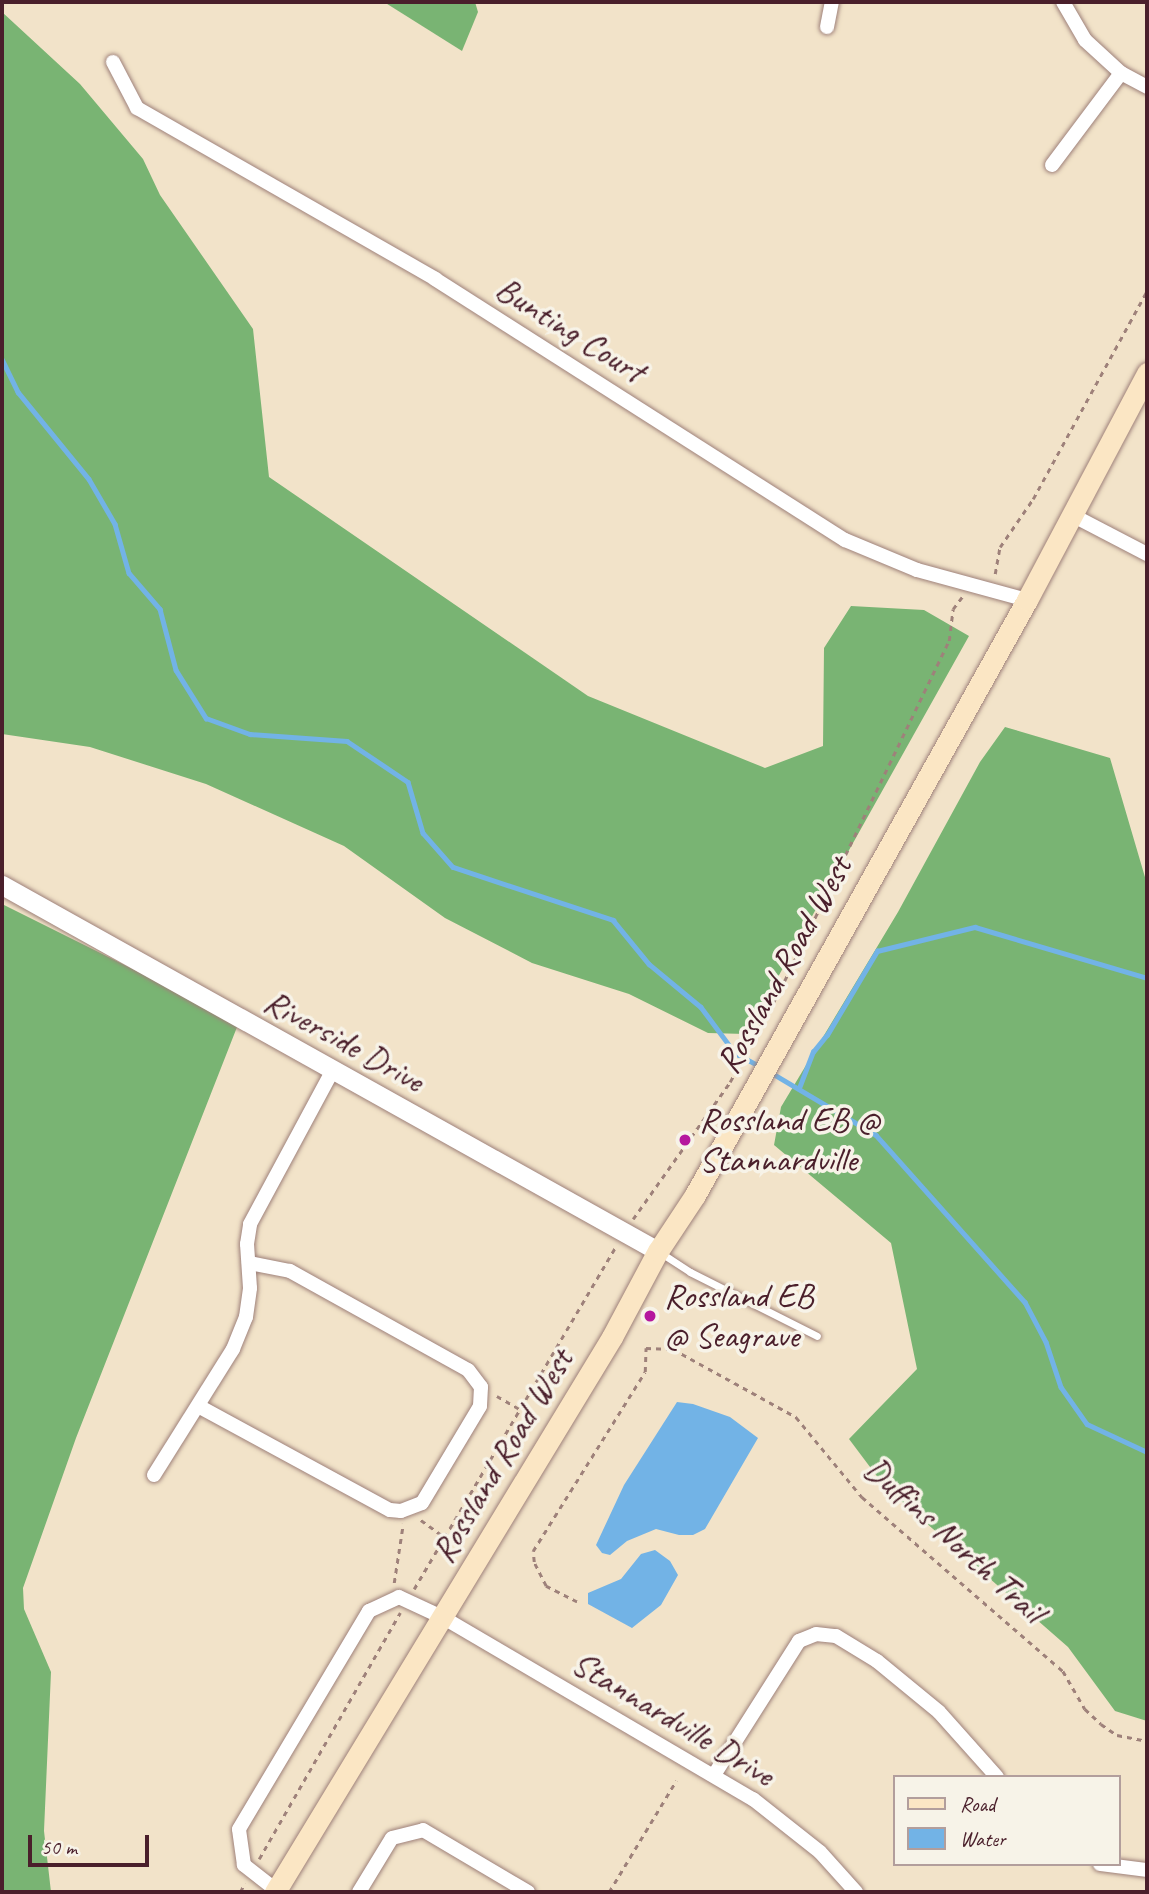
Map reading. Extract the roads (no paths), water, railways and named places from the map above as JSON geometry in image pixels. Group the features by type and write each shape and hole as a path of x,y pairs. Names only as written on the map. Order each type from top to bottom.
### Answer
{"main road":[{"name":"Rossland Road West","path":"275,1891 444,1618 612,1337 657,1251 695,1195 1027,600 1147,373"}],"street":[{"path":"827,27 832,2"},
{"path":"1063,2 1085,40 1121,73 1147,87"},
{"name":"Bunting Court","path":"113,62 136,108 435,279 845,540 917,569 1027,600"},
{"path":"1052,164 1121,73"},
{"path":"1072,515 1147,554"},
{"name":"Riverside Drive","path":"2,885 332,1072 657,1251"},
{"path":"154,1475 200,1407 233,1349 246,1317 251,1278 247,1244 250,1224 332,1072"},
{"path":"200,1407 390,1510 409,1509 422,1503 480,1406 481,1387 468,1370 289,1271 249,1263"},
{"name":"Rossland Road West","path":"275,1891 244,1866 239,1829 369,1611 399,1597 444,1618"},
{"name":"Stannardville Drive","path":"444,1618 714,1775 783,1821 820,1852 856,1892"},
{"path":"714,1775 799,1641 816,1634 836,1636 877,1661 939,1712 976,1749 996,1775"},
{"path":"359,1892 392,1838 423,1830 528,1892"},
{"path":"1116,1866 1147,1870"}],"lane":[{"path":"657,1251 690,1272 817,1336"}],"water":[{"path":"677,1402 693,1404 730,1417 758,1438 705,1529 693,1535 679,1535 656,1529 627,1541 610,1555 602,1553 596,1545 624,1485"},
{"path":"655,1550 670,1561 678,1575 661,1605 632,1628 588,1604 588,1593 621,1579 641,1554"}],"waterway":[{"path":"2,359 18,392 89,479 115,524 129,573 160,609 176,670 206,718 250,734 347,741 408,782 423,833 453,867 613,920 649,964 701,1007 735,1053 759,1066"},
{"path":"799,1088 813,1052 827,1035 877,951 975,927 1147,978"},
{"path":"770,1072 876,1135 1025,1302 1046,1342 1061,1387 1087,1424 1147,1452"}],"place":[{"name":"Rossland EB @ Stannardville","path":"685,1140"},
{"name":"Rossland EB @ Seagrave","path":"650,1316"}]}
